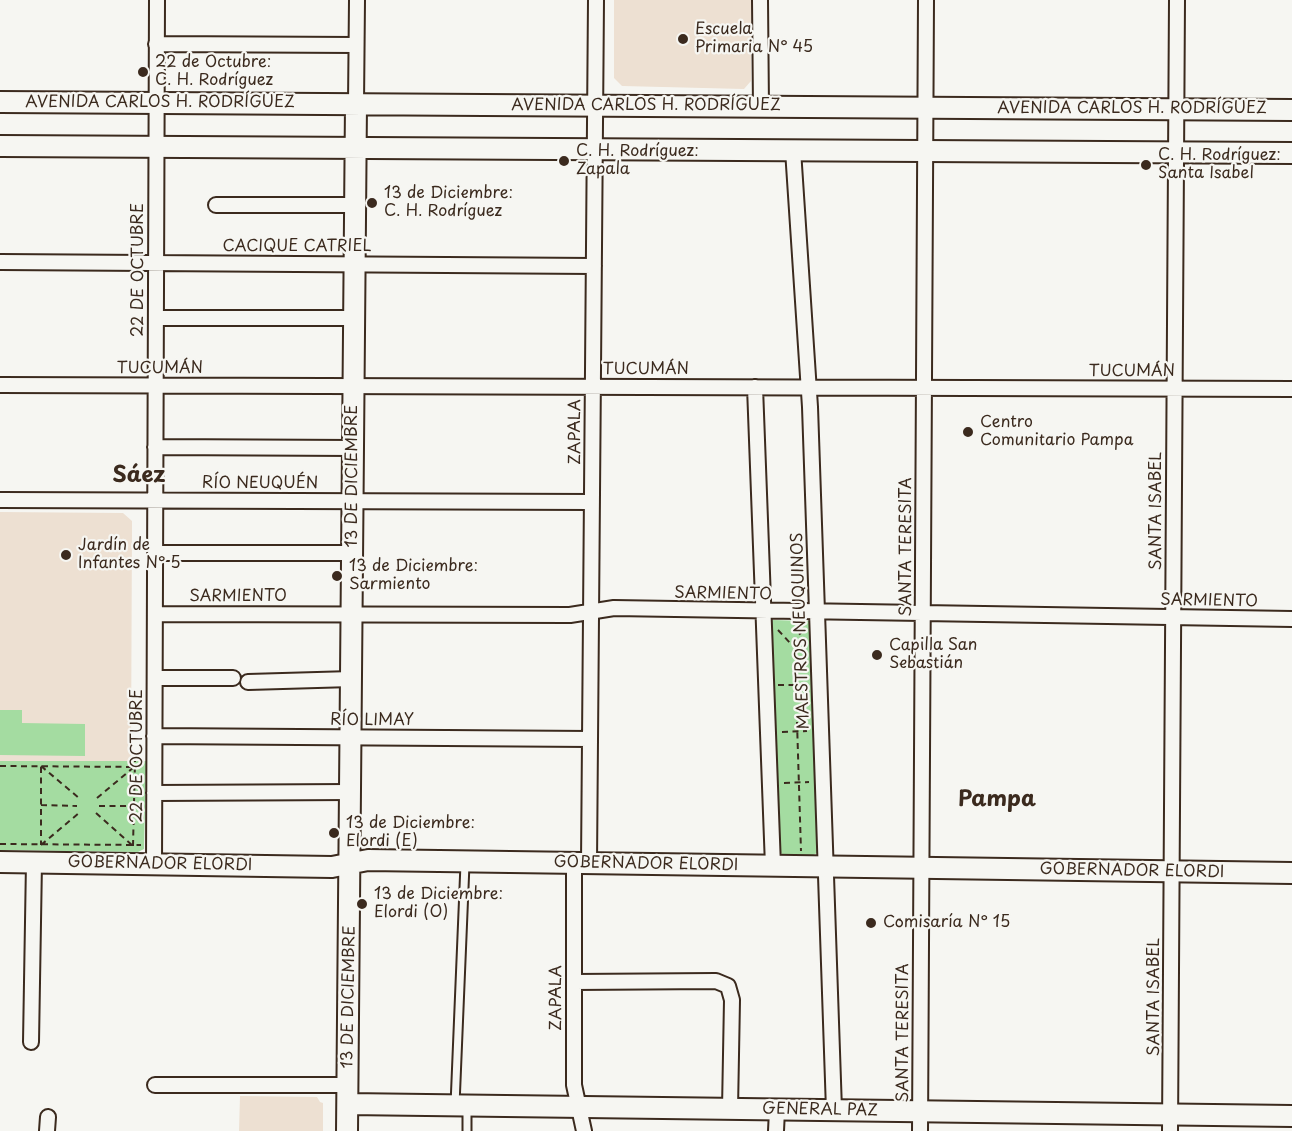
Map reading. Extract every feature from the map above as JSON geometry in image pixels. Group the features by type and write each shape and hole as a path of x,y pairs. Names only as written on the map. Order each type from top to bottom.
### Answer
{"street":[{"name":"22 DE OCTUBRE","path":"154,864 156,0"},
{"name":"13 DE DICIEMBRE","path":"347,1131 357,0"},
{"name":"ZAPALA","path":"584,1131 574,1081 574,982 590,739 596,0"},
{"path":"760,0 761,107"},
{"name":"SANTA TERESITA","path":"920,1121 926,0"},
{"name":"SANTA ISABEL","path":"1170,1123 1177,0"},
{"path":"156,44 356,45"},
{"name":"AVENIDA CARLOS H. RODRÍGUEZ","path":"0,102 1292,110"},
{"path":"0,146 1292,153"},
{"name":"MAESTROS NEUQUINOS","path":"793,150 808,387 834,1110"},
{"path":"216,205 355,205"},
{"name":"CACIQUE CATRIEL","path":"0,262 594,266"},
{"path":"156,318 354,318"},
{"name":"TUCUMÁN","path":"0,385 1292,388"},
{"path":"756,387 773,866"},
{"path":"155,447 354,448"},
{"name":"RÍO NEUQUÉN","path":"0,500 592,502"},
{"path":"155,553 353,553"},
{"name":"SARMIENTO","path":"155,614 570,615 614,608 1292,619"},
{"path":"155,678 233,678"},
{"path":"248,682 352,680"},
{"name":"RÍO LIMAY","path":"154,736 590,739"},
{"path":"154,793 351,792"},
{"path":"31,1042 39,852"},
{"name":"GOBERNADOR ELORDI","path":"0,862 39,852 154,864 332,867 368,860 1292,873"},
{"path":"574,982 716,981 728,986 732,1000 730,1109"},
{"path":"155,1085 348,1095"},
{"name":"GENERAL PAZ","path":"348,1095 461,1106 834,1110 920,1121 1170,1123 1292,1116"},
{"path":"776,1131 777,1110"}],"lane":[{"path":"465,862 461,1106 467,1131"}],"path":[{"path":"772,624 791,646 808,624"},
{"path":"795,677 795,693"},
{"path":"774,685 811,685"},
{"path":"794,851 801,851 797,722"},
{"path":"776,732 813,731"},
{"path":"133,852 135,761"},
{"path":"0,766 154,767"},
{"path":"41,766 79,798"},
{"path":"39,852 41,766"},
{"path":"97,798 135,767"},
{"path":"778,783 814,782"},
{"path":"41,805 76,806"},
{"path":"99,806 134,806"},
{"path":"39,852 80,813"},
{"path":"96,813 133,845"},
{"path":"0,844 39,852 145,846"}],"shaded area":[{"name":"Escuela Primaria N° 45","path":"614,0 751,0 751,81 744,89 622,86 614,78"},
{"path":"0,512 123,513 132,521 131,761 0,761"},
{"path":"240,1096 317,1097 323,1103 323,1131 239,1131"}],"green space":[{"path":"773,620 809,621 811,625 819,846 817,853 811,856 787,856 778,849 769,623"},
{"path":"0,710 22,710 22,723 85,724 85,756 0,755"},
{"path":"0,761 146,761 144,849 138,852 0,850"}],"place":[{"name":"Escuela Primaria N° 45","path":"683,39"},
{"name":"22 de Octubre: C. H. Rodríguez","path":"143,72"},
{"name":"C. H. Rodríguez: Zapala","path":"564,161"},
{"name":"C. H. Rodríguez: Santa Isabel","path":"1146,165"},
{"name":"13 de Diciembre: C. H. Rodríguez","path":"372,203"},
{"name":"Centro Comunitario Pampa","path":"968,432"},
{"name":"Jardín de Infantes N° 5","path":"66,555"},
{"name":"13 de Diciembre: Sarmiento","path":"337,576"},
{"name":"Capilla San Sebastián","path":"877,655"},
{"name":"13 de Diciembre: Elordi (E)","path":"334,833"},
{"name":"13 de Diciembre: Elordi (O)","path":"362,904"},
{"name":"Comisaría N° 15","path":"871,923"}],"district":[{"name":"Sáez","path":"139,476"},
{"name":"Pampa","path":"997,800"}]}
